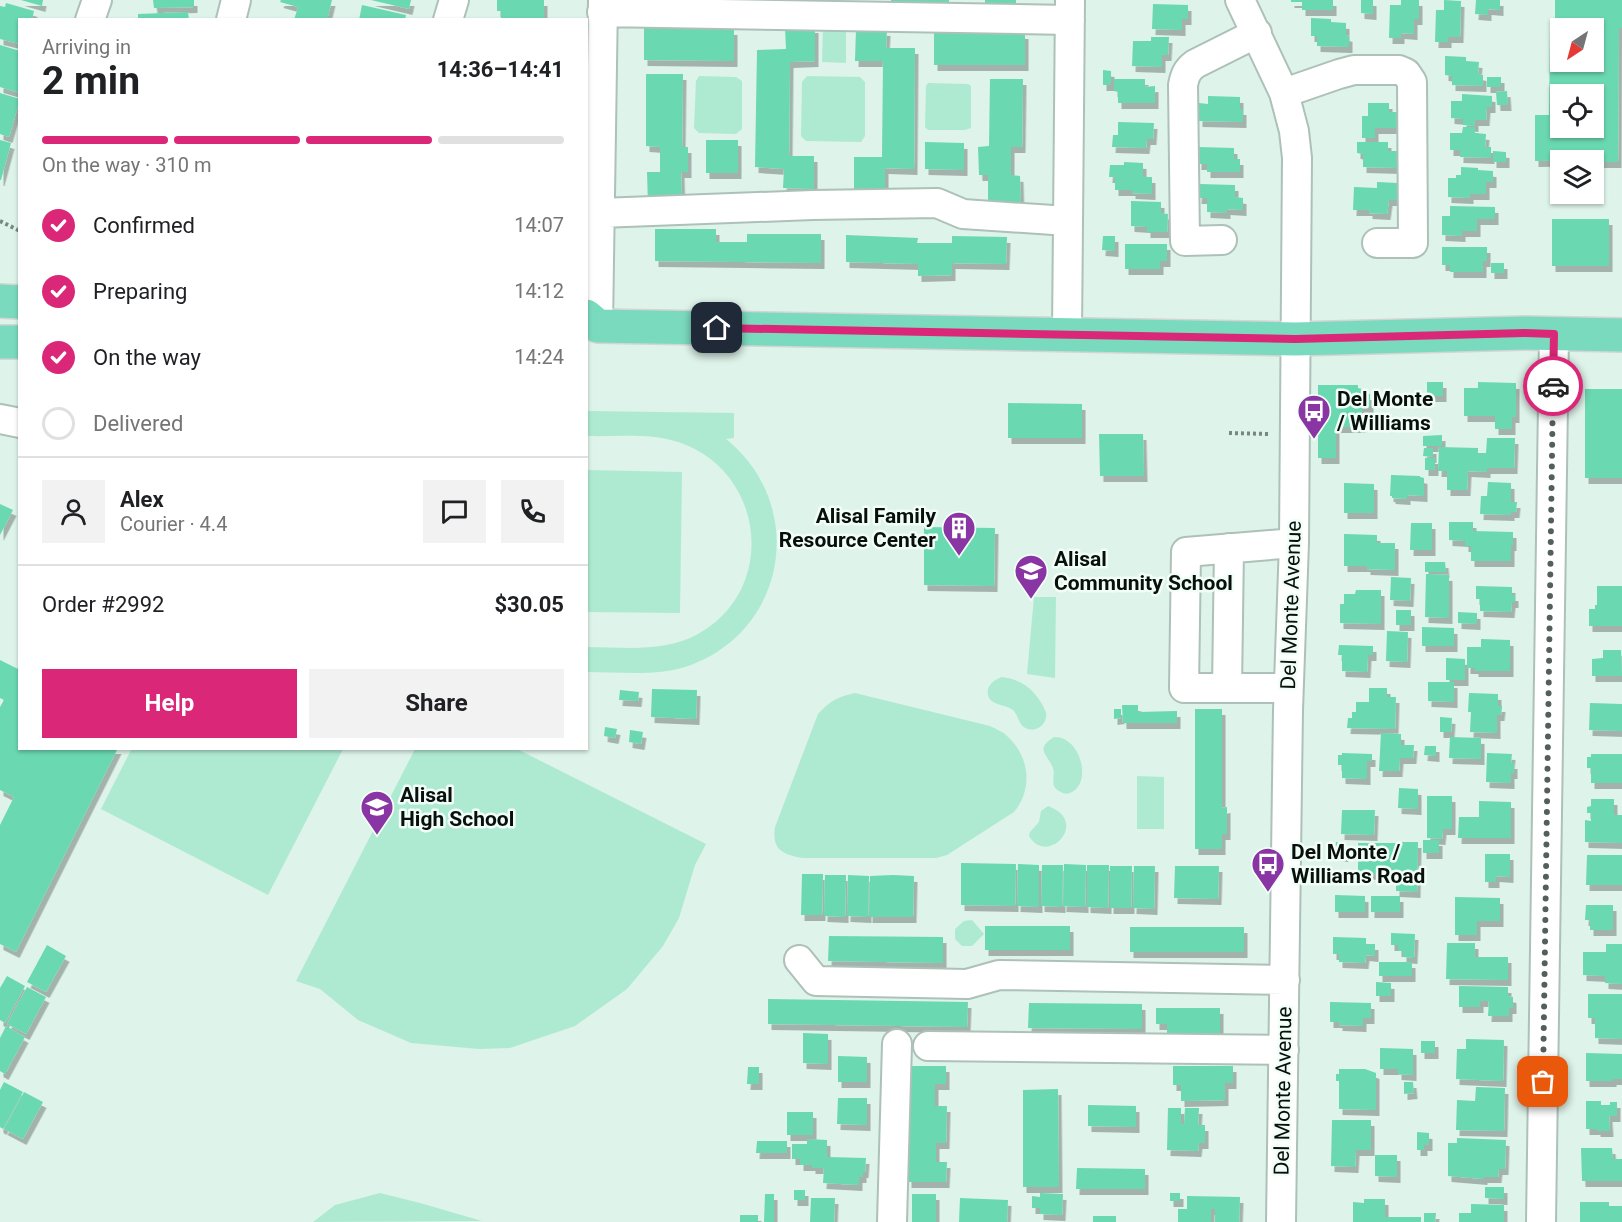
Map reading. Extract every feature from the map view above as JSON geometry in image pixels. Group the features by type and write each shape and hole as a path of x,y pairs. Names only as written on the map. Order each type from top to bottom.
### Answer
{"main road":[{"path":"0,302 18,302"},
{"path":"590,326 1295,339 1525,333 1622,335"},
{"path":"0,342 18,342"}],"street":[{"path":"91,18 97,0"},
{"path":"232,18 236,0"},
{"path":"449,18 454,0"},
{"name":"Del Monte Avenue","path":"1240,0 1284,93 1294,131 1297,158 1294,543 1288,688 1281,1222"},
{"path":"590,326 600,213 602,6 1070,10 1067,334"},
{"path":"1222,240 1185,241 1183,85 1185,76 1195,64 1257,33"},
{"path":"1284,93 1354,70 1400,69 1412,82 1413,243 1377,243"},
{"path":"600,213 937,203 963,214 1068,221"},
{"path":"1541,1222 1554,334"},
{"path":"0,418 18,422"},
{"path":"1288,688 1184,688 1186,552 1294,543"},
{"path":"1227,688 1229,549"},
{"path":"799,960 816,981 967,984 999,975 1285,980"},
{"path":"892,1222 897,1044"},
{"path":"928,1046 1284,1050"}],"path":[{"path":"0,221 18,230"},
{"path":"1229,434 1269,434"}],"green space":[{"path":"823,24 846,25 846,63 822,62"},
{"path":"699,76 736,77 742,81 742,129 736,134 699,133 694,128 696,81"},
{"path":"807,76 860,77 865,82 865,136 861,142 806,141 801,136 802,82"},
{"path":"928,83 971,86 971,128 928,130 925,127"},
{"path":"588,411 734,413 734,438 726,439 751,466 768,496 776,529 775,562 766,594 749,623 724,647 679,669 626,673 588,672 588,647 643,648 671,644 698,634 723,615 740,591 750,564 751,536 746,508 733,482 713,461 686,445 662,438 588,436"},
{"path":"588,470 682,472 680,613 588,612"},
{"path":"1034,597 1056,597 1055,678 1027,674"},
{"path":"1002,677 1013,679 1033,691 1046,713 1041,726 1031,730 1025,728 1011,708 990,699 989,687"},
{"path":"855,693 990,726 1004,734 1020,752 1026,772 1024,793 1014,812 947,855 936,858 802,858 783,852 775,841 775,827 818,714 835,700"},
{"path":"1054,737 1071,744 1081,761 1081,780 1077,788 1066,794 1055,787 1054,771 1044,752 1045,745"},
{"path":"131,750 342,750 268,895 101,809"},
{"path":"414,750 519,750 706,844 695,865 679,918 663,946 627,989 575,1026 510,1048 479,1049 411,1043 358,1020 320,989 296,981"},
{"path":"1137,776 1164,777 1164,829 1137,829"},
{"path":"1048,806 1060,813 1066,822 1066,831 1061,839 1046,847 1037,844 1029,836 1039,822 1041,811"},
{"path":"972,920 984,934 972,946 962,946 955,939 955,929 964,921"},
{"path":"380,1193 482,1221 313,1222 335,1205"}],"building":[{"path":"21,0 43,0 42,6"},
{"path":"153,0 194,0 194,7 154,8"},
{"path":"281,0 332,0 328,18 295,18 298,7 280,2"},
{"path":"371,0 411,0 409,9"},
{"path":"497,0 544,0 544,18 501,18 501,11 497,11"},
{"path":"891,0 949,0 949,3 891,2"},
{"path":"985,0 1016,0 1016,5 985,4"},
{"path":"1291,0 1333,0 1333,10 1302,10 1302,2 1291,2"},
{"path":"1361,0 1373,0 1373,14 1361,13"},
{"path":"1401,0 1419,0 1419,19 1414,19 1414,34 1401,33 1401,38 1389,38 1390,5 1401,5"},
{"path":"1444,0 1461,1 1460,37 1448,37 1448,42 1435,42 1436,10 1444,10"},
{"path":"1476,0 1500,0 1500,10 1488,9 1488,15 1475,14"},
{"path":"1555,0 1622,0 1622,28 1619,28 1618,162 1604,162 1604,150 1550,150 1550,161 1535,161 1535,115 1549,115 1550,28 1550,72 1604,72 1604,18 1555,18"},
{"path":"6,3 34,11 32,18 18,18 18,44 0,39 0,6 5,7"},
{"path":"1153,4 1188,5 1188,19 1182,19 1182,30 1152,29"},
{"path":"362,5 406,15 405,18 359,18"},
{"path":"188,12 189,18 138,18 138,14"},
{"path":"1311,18 1331,19 1331,22 1346,23 1349,47 1317,46 1317,36 1311,36"},
{"path":"815,27 815,61 790,62 789,156 814,156 814,189 783,188 784,169 755,167 757,50 786,49 785,28"},
{"path":"644,28 734,29 734,61 644,60"},
{"path":"856,29 887,30 886,48 915,48 914,169 885,168 885,189 854,189 854,157 882,157 883,61 855,61"},
{"path":"934,32 1025,33 1025,65 934,65"},
{"path":"1151,37 1169,37 1168,55 1162,55 1162,67 1132,66 1133,41 1151,41"},
{"path":"0,45 18,50 18,92 0,87"},
{"path":"1445,56 1466,57 1466,61 1479,62 1478,74 1483,75 1483,86 1452,85 1452,76 1445,75"},
{"path":"1103,70 1111,71 1111,85 1103,85"},
{"path":"646,74 683,74 682,147 688,147 688,172 681,172 682,205 648,205 647,172 660,172 660,147 646,146"},
{"path":"1487,77 1501,77 1501,87 1487,87"},
{"path":"990,79 1023,79 1022,147 1011,147 1011,175 1020,176 1021,209 988,209 988,175 979,175 978,147 989,146"},
{"path":"1114,79 1145,79 1145,87 1155,86 1155,103 1118,103 1118,92 1114,91"},
{"path":"1507,91 1508,105 1497,105 1496,92"},
{"path":"0,93 18,98 18,106 9,137 0,134"},
{"path":"1462,94 1492,96 1492,107 1487,107 1486,120 1475,120 1475,126 1463,125 1463,119 1451,118 1451,101 1462,101"},
{"path":"1208,96 1240,97 1243,122 1199,121 1199,103 1208,104"},
{"path":"1368,103 1389,103 1389,112 1399,112 1399,128 1375,128 1375,138 1362,138 1362,116 1368,116"},
{"path":"1118,122 1154,123 1153,139 1147,139 1146,148 1112,147 1113,135 1118,135"},
{"path":"1463,127 1475,127 1475,133 1486,134 1485,147 1491,147 1491,158 1460,157 1460,150 1450,150 1450,133 1462,133"},
{"path":"0,140 11,143 1,180 0,180"},
{"path":"706,140 738,140 738,173 706,173"},
{"path":"925,142 964,143 964,170 925,169"},
{"path":"1357,142 1388,142 1388,151 1398,151 1398,168 1363,167 1363,154 1357,153"},
{"path":"1198,147 1234,148 1234,159 1240,159 1240,172 1207,172 1207,164 1198,164"},
{"path":"1493,151 1506,152 1506,162 1493,162"},
{"path":"1124,162 1143,163 1143,177 1152,177 1152,194 1132,193 1132,190 1115,190 1115,177 1109,177 1110,165 1124,165"},
{"path":"1461,167 1493,171 1493,182 1486,182 1486,194 1470,194 1470,198 1448,197 1448,178 1461,175"},
{"path":"1377,182 1398,183 1398,200 1389,200 1387,214 1369,213 1369,210 1353,210 1354,187 1377,188"},
{"path":"1199,184 1235,185 1235,197 1243,198 1243,210 1227,209 1227,213 1207,212 1207,198 1198,198"},
{"path":"1131,201 1161,202 1161,213 1168,214 1167,232 1147,232 1147,227 1131,226"},
{"path":"1450,206 1495,207 1495,219 1477,219 1477,231 1462,231 1462,236 1442,235 1442,216 1450,216"},
{"path":"1552,219 1609,219 1609,266 1552,266"},
{"path":"655,229 716,229 716,242 747,242 747,234 821,234 821,263 655,261"},
{"path":"846,235 918,238 917,243 952,243 952,236 1007,237 1006,264 952,263 952,275 918,276 918,264 846,262"},
{"path":"1103,236 1115,236 1115,251 1102,250"},
{"path":"1125,244 1167,244 1167,261 1160,261 1160,269 1125,269"},
{"path":"1442,247 1487,247 1487,261 1483,261 1483,272 1450,272 1450,265 1442,265"},
{"path":"1491,263 1504,263 1504,273 1491,273"},
{"path":"1427,382 1443,382 1443,396 1427,396"},
{"path":"1478,382 1516,383 1516,417 1512,417 1512,429 1495,429 1495,416 1464,416 1464,388 1478,388"},
{"path":"1318,385 1358,385 1358,388 1362,389 1362,394 1370,394 1370,407 1362,407 1362,427 1336,427 1336,458 1318,458"},
{"path":"1585,389 1622,389 1622,478 1585,478"},
{"path":"1008,403 1082,404 1082,438 1008,438"},
{"path":"1099,434 1143,434 1144,476 1100,476"},
{"path":"1442,435 1442,446 1423,446 1423,436"},
{"path":"1487,438 1515,438 1514,468 1487,468 1487,472 1468,471 1467,490 1447,490 1447,471 1438,471 1439,447 1478,448 1478,453 1486,453"},
{"path":"1424,448 1433,448 1433,457 1423,456"},
{"path":"1425,458 1435,458 1435,470 1425,470"},
{"path":"1391,475 1424,478 1424,496 1407,495 1407,499 1392,498 1390,496"},
{"path":"1488,482 1511,483 1511,502 1517,502 1516,512 1511,512 1511,515 1480,514 1481,496 1487,496"},
{"path":"1344,483 1374,484 1374,513 1344,513"},
{"path":"0,504 13,510 0,535"},
{"path":"1449,522 1473,522 1473,531 1513,532 1511,561 1471,561 1471,546 1465,546 1465,541 1449,540"},
{"path":"1411,523 1432,523 1432,550 1410,550"},
{"name":"Alisal Family Resource Center","path":"924,527 995,528 994,586 924,585"},
{"path":"1344,534 1377,535 1377,543 1395,543 1395,570 1344,566"},
{"path":"1425,562 1445,562 1446,572 1425,572"},
{"path":"1426,574 1449,575 1449,618 1425,617"},
{"path":"1391,577 1411,578 1410,601 1390,600"},
{"path":"1476,586 1512,587 1515,602 1512,602 1511,612 1480,611 1480,599 1476,599"},
{"path":"1597,586 1622,586 1622,626 1589,626 1589,609 1595,609 1597,605"},
{"path":"1356,590 1381,590 1381,624 1340,623 1340,604 1344,604 1344,594 1355,594"},
{"path":"1396,610 1411,610 1411,625 1396,625"},
{"path":"1458,612 1477,613 1477,624 1458,623"},
{"path":"1422,627 1454,628 1454,646 1422,646"},
{"path":"1387,631 1408,632 1407,662 1386,661"},
{"path":"1481,639 1510,640 1510,671 1475,671 1475,668 1467,668 1467,647 1481,647"},
{"path":"1339,645 1373,646 1373,655 1368,655 1367,672 1342,671 1342,655 1338,655"},
{"path":"1603,650 1621,650 1622,676 1592,676 1592,659 1603,658"},
{"path":"1446,658 1465,659 1465,680 1446,680"},
{"path":"0,660 18,669 18,750 117,750 16,952 0,944 0,825 14,797 0,790 0,707 4,700 0,698"},
{"path":"1428,682 1454,682 1454,702 1428,701"},
{"path":"1369,688 1387,688 1387,697 1396,697 1395,729 1347,728 1348,718 1352,718 1352,712 1356,712 1356,702 1369,702"},
{"path":"652,689 697,690 696,719 651,717"},
{"path":"620,690 639,692 638,701 619,700"},
{"path":"1469,693 1498,694 1498,706 1502,706 1501,715 1497,715 1497,733 1470,732"},
{"path":"1590,703 1622,704 1622,731 1589,730"},
{"path":"1122,705 1138,705 1138,712 1177,711 1177,723 1123,723"},
{"path":"1114,709 1121,709 1121,718 1114,719"},
{"path":"1195,709 1222,709 1222,808 1227,807 1227,834 1222,834 1222,849 1195,849"},
{"path":"1440,717 1452,718 1451,732 1440,732"},
{"path":"605,727 617,729 615,738 604,736"},
{"path":"630,730 643,732 641,744 629,742"},
{"path":"1381,733 1401,734 1401,745 1414,745 1413,758 1400,758 1399,771 1379,771"},
{"path":"1450,737 1481,738 1481,759 1449,758"},
{"path":"1425,746 1436,746 1436,756 1424,755"},
{"path":"1342,753 1372,754 1372,761 1367,761 1367,779 1342,778 1342,765 1338,765 1338,755"},
{"path":"1487,753 1512,754 1511,763 1514,763 1514,773 1511,773 1511,783 1486,782"},
{"path":"1591,754 1622,754 1622,783 1591,783 1591,768 1587,768 1587,757 1591,757"},
{"path":"1399,788 1418,789 1418,809 1398,808"},
{"path":"1427,796 1452,796 1452,829 1443,829 1442,839 1427,838"},
{"path":"1591,799 1614,799 1614,815 1622,815 1622,843 1585,842 1585,820 1591,821 1591,813 1587,813 1587,807 1591,806"},
{"path":"1479,801 1511,802 1511,838 1458,838 1459,817 1479,817"},
{"path":"1342,810 1375,810 1374,835 1341,834"},
{"path":"1423,840 1439,840 1439,853 1423,853"},
{"path":"1336,842 1345,843 1345,856 1335,855"},
{"path":"1418,842 1417,892 1396,891 1396,873 1393,875 1358,873 1358,843"},
{"path":"1485,854 1510,854 1510,877 1496,876 1496,882 1485,882"},
{"path":"1587,855 1622,855 1622,885 1586,885"},
{"path":"961,863 1016,864 1015,906 961,905"},
{"path":"1018,864 1039,865 1039,907 1017,906"},
{"path":"1064,864 1086,865 1085,907 1063,906"},
{"path":"1042,865 1063,865 1062,907 1041,906"},
{"path":"1087,865 1109,865 1108,908 1087,907"},
{"path":"1110,866 1132,866 1131,908 1110,908"},
{"path":"1134,866 1155,866 1154,909 1133,908"},
{"path":"1175,866 1219,866 1218,899 1174,898"},
{"path":"802,874 823,874 822,915 801,915"},
{"path":"825,875 846,875 845,917 824,916"},
{"path":"848,875 869,876 868,917 847,916"},
{"path":"870,876 914,876 913,917 869,917"},
{"path":"1335,895 1365,896 1365,912 1335,912"},
{"path":"1371,896 1400,896 1400,912 1371,912"},
{"path":"1455,897 1500,898 1500,921 1477,921 1477,935 1455,935"},
{"path":"1586,905 1613,905 1613,930 1590,930 1590,920 1585,920"},
{"path":"985,926 1070,926 1070,950 985,950"},
{"path":"1130,927 1244,927 1244,952 1130,952"},
{"path":"1391,933 1415,934 1414,958 1403,957 1403,951 1398,951 1398,945 1391,945"},
{"path":"829,936 943,937 943,963 828,961"},
{"path":"1333,937 1366,938 1366,944 1375,944 1375,956 1366,955 1365,963 1339,962 1339,954 1333,954"},
{"path":"1447,943 1475,943 1475,957 1508,957 1508,980 1446,979"},
{"path":"1606,944 1622,944 1622,984 1605,983 1605,976 1583,975 1583,952 1606,952"},
{"path":"47,945 66,956 46,992 27,982"},
{"path":"1379,962 1412,962 1412,976 1379,976"},
{"path":"7,976 25,986 5,1023 0,1020 0,988"},
{"path":"1376,982 1391,983 1391,996 1376,996"},
{"path":"1459,986 1508,987 1508,996 1513,997 1513,1008 1509,1008 1509,1016 1488,1016 1489,1001 1480,1001 1480,1007 1459,1007"},
{"path":"27,987 46,997 26,1034 7,1024"},
{"path":"1588,994 1622,994 1622,1039 1595,1038 1595,1018 1588,1018"},
{"path":"768,999 968,1002 967,1027 768,1024"},
{"path":"1330,1002 1371,1003 1371,1018 1363,1018 1363,1026 1339,1025 1339,1022 1330,1022"},
{"path":"1029,1003 1142,1004 1142,1029 1028,1028"},
{"path":"1156,1008 1220,1008 1220,1035 1167,1034 1167,1024 1156,1024"},
{"path":"6,1026 25,1037 5,1074 0,1071 0,1038"},
{"path":"803,1033 828,1034 828,1064 803,1063"},
{"path":"1466,1039 1504,1040 1503,1081 1456,1079 1457,1049 1466,1049"},
{"path":"1421,1041 1435,1041 1435,1053 1421,1053"},
{"path":"1380,1048 1413,1049 1413,1075 1398,1074 1398,1069 1380,1069"},
{"path":"1586,1053 1622,1054 1622,1079 1586,1081"},
{"path":"838,1056 867,1057 867,1082 838,1082"},
{"path":"909,1066 946,1066 946,1084 935,1084 935,1106 947,1106 946,1143 936,1143 936,1162 947,1162 946,1182 908,1182"},
{"path":"1173,1066 1233,1066 1233,1083 1225,1083 1225,1100 1181,1101 1181,1085 1173,1085"},
{"path":"748,1067 759,1067 759,1084 747,1084"},
{"path":"1339,1069 1365,1069 1376,1073 1376,1110 1339,1109 1339,1081 1336,1081 1336,1074 1339,1074"},
{"path":"4,1082 23,1092 3,1129 0,1127 0,1090"},
{"path":"1404,1082 1413,1082 1414,1093 1404,1094"},
{"path":"1476,1087 1505,1088 1504,1131 1456,1130 1457,1100 1475,1101"},
{"path":"1058,1089 1059,1187 1023,1187 1023,1090"},
{"path":"24,1092 43,1102 23,1139 4,1129"},
{"path":"838,1098 867,1098 867,1125 837,1124"},
{"path":"1586,1101 1601,1101 1601,1105 1617,1102 1617,1116 1609,1116 1610,1131 1586,1129"},
{"path":"1088,1105 1136,1106 1136,1127 1088,1126"},
{"path":"1168,1108 1181,1108 1181,1124 1184,1124 1185,1108 1199,1108 1198,1125 1205,1125 1205,1143 1199,1143 1198,1151 1167,1150"},
{"path":"787,1112 813,1112 813,1135 787,1135"},
{"path":"1332,1120 1371,1120 1371,1150 1356,1150 1355,1167 1331,1166"},
{"path":"1417,1132 1429,1133 1429,1145 1424,1145 1424,1150 1417,1150"},
{"path":"1457,1138 1506,1140 1505,1169 1499,1169 1498,1177 1484,1177 1484,1179 1448,1176 1448,1143 1457,1143"},
{"path":"807,1139 827,1140 827,1157 866,1158 865,1172 863,1172 863,1177 859,1177 859,1185 823,1183 824,1168 800,1165 800,1159 792,1159 792,1144 807,1144"},
{"path":"757,1141 787,1141 787,1153 756,1153"},
{"path":"1581,1148 1612,1148 1613,1159 1622,1159 1622,1181 1582,1181"},
{"path":"1375,1155 1397,1155 1397,1177 1375,1176"},
{"path":"1077,1168 1145,1169 1145,1189 1076,1189"},
{"path":"1485,1187 1504,1187 1504,1199 1485,1198"},
{"path":"794,1190 805,1190 805,1200 794,1200"},
{"path":"1040,1193 1063,1194 1062,1215 1040,1214 1040,1208 1032,1208 1032,1196 1040,1197"},
{"path":"1170,1193 1180,1193 1180,1201 1170,1201"},
{"path":"765,1194 774,1194 774,1222 764,1222"},
{"path":"912,1194 936,1194 936,1222 912,1222"},
{"path":"1187,1196 1240,1197 1239,1222 1215,1222 1215,1209 1211,1209 1211,1222 1178,1222 1178,1209 1187,1209"},
{"path":"811,1198 835,1198 834,1222 810,1222"},
{"path":"960,1198 1008,1200 1007,1222 959,1222"},
{"path":"1364,1199 1385,1199 1385,1217 1421,1217 1421,1222 1353,1222 1353,1202 1364,1203"},
{"path":"1580,1202 1609,1202 1609,1206 1622,1206 1622,1222 1580,1222"},
{"path":"1471,1204 1504,1205 1504,1222 1459,1222 1459,1213 1471,1213"},
{"path":"1424,1213 1436,1213 1435,1222 1424,1222"},
{"path":"740,1215 758,1215 758,1222 740,1222"},
{"path":"1093,1216 1116,1216 1116,1222 1093,1222"}],"way so far":[{"path":"1543,1082 1553,386"}],"place":[{"name":"Del Monte / Williams","path":"1314,440"},
{"name":"Alisal Family Resource Center","path":"959,557"},
{"name":"Alisal Community School","path":"1031,600"},
{"name":"Alisal High School","path":"377,836"},
{"name":"Del Monte / Williams Road","path":"1268,893"}],"route":[{"path":"717,328 1295,339 1554,334 1553,386"}]}
